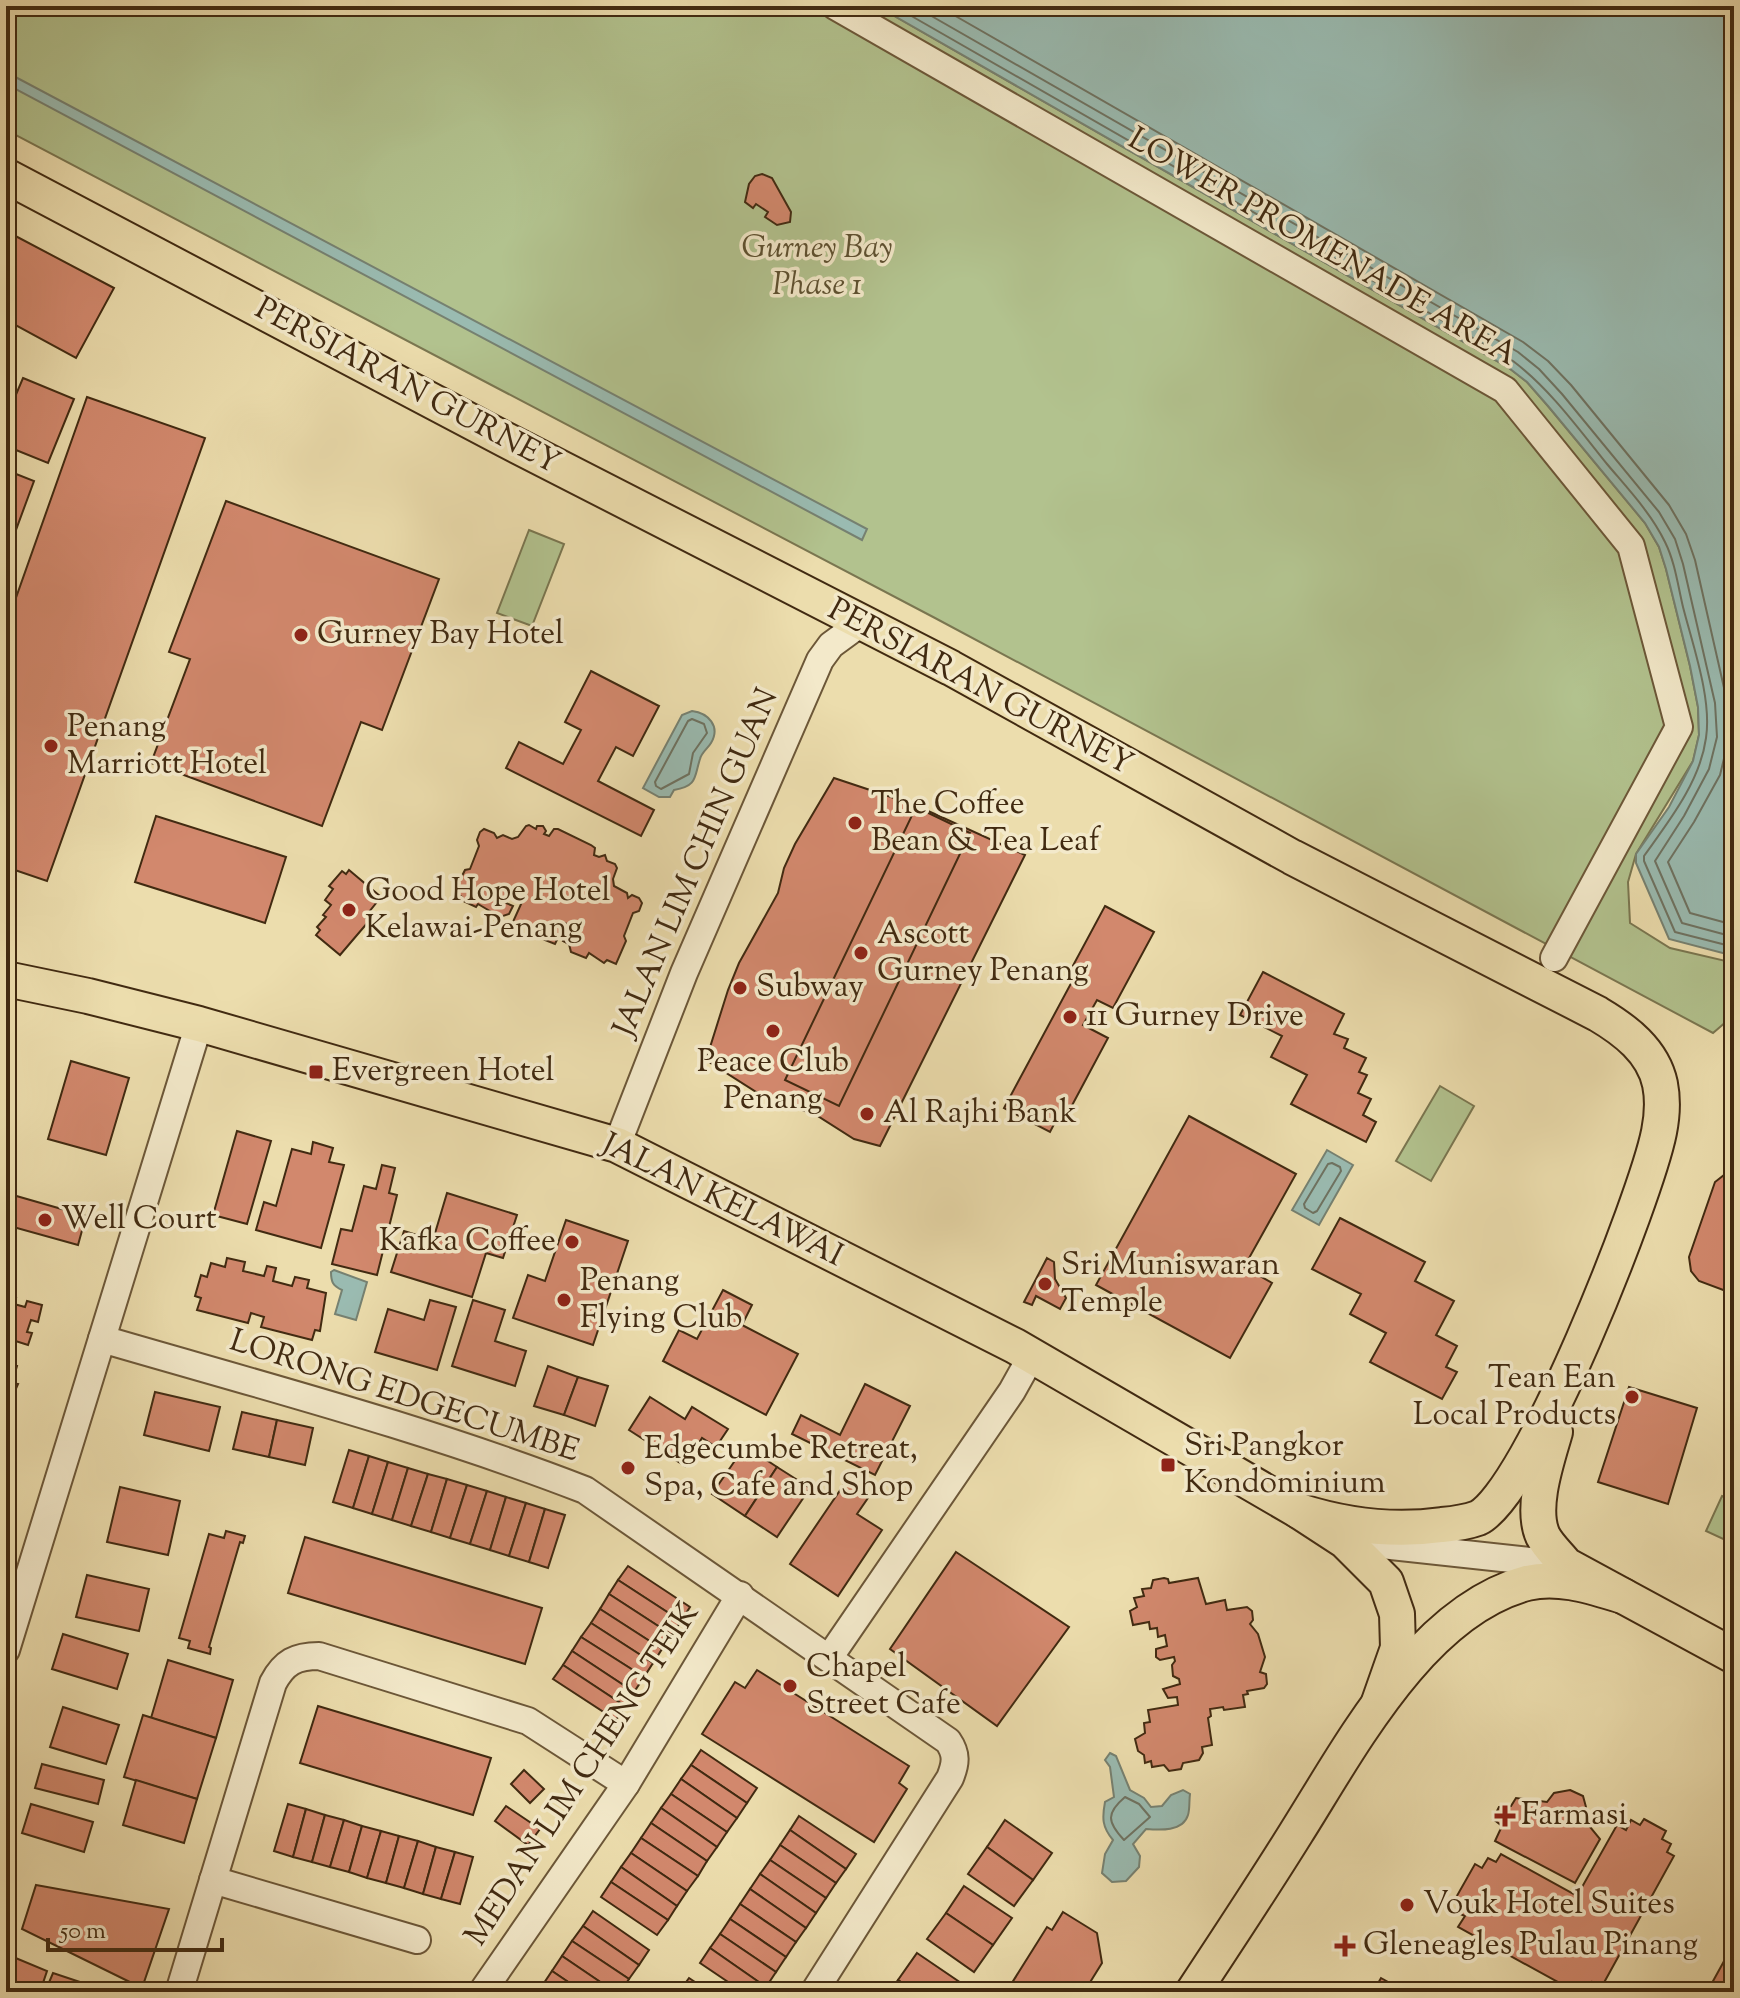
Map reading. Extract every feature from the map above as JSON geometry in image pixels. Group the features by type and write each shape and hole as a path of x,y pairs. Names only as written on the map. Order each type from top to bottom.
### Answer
{"main road":[{"name":"PERSIARAN GURNEY","path":"6,176 504,439 951,668 1292,857 1621,1027 1655,1066 1662,1101 1659,1132 1612,1273 1568,1373"},
{"name":"JALAN KELAWAI","path":"6,979 199,1024 617,1145 1031,1357 1299,1511 1345,1541 1386,1582 1397,1614 1398,1648 1379,1702"},
{"name":"JALAN KELAWAI","path":"1299,1511 1337,1523 1403,1529 1426,1528 1476,1518 1495,1506 1519,1471 1568,1373"},
{"path":"1568,1373 1541,1482 1538,1515 1543,1535 1566,1565 1734,1656"},
{"path":"1193,1992 1379,1702 1453,1621 1479,1604 1529,1582 1551,1580 1581,1584 1623,1596"}],"street":[{"name":"LOWER PROMENADE AREA","path":"835,6 1505,390 1631,546 1679,727 1554,958"},
{"name":"JALAN LIM CHIN GUAN","path":"617,1145 684,973 820,660 831,645 861,623"},
{"path":"6,1650 199,1024"},
{"name":"LORONG EDGECUMBE","path":"102,1339 368,1417 585,1490 948,1741 954,1750 955,1764 950,1778 814,1992"},
{"path":"829,1658 1012,1391 1031,1357"},
{"path":"1345,1541 1566,1565"},
{"name":"MEDAN LIM CHENG TEIK","path":"482,1992 626,1784 740,1595"},
{"path":"179,1992 273,1683 290,1661 304,1656 319,1656 528,1721 626,1784"},
{"path":"213,1880 417,1940"}],"green space":[{"name":"Gurney Bay Phase 1","path":"6,6 877,6 1509,368 1527,382 1548,406 1645,523 1659,547 1690,666 1698,707 1699,735 1693,761 1636,854 1628,882 1630,923 1670,948 1726,961 1734,979 1734,1015 1713,1033 935,618 6,130"},
{"path":"529,530 564,544 532,626 497,613"},
{"path":"1440,1086 1474,1106 1431,1181 1396,1161"},
{"path":"1722,1496 1734,1501 1734,1544 1706,1531"}],"water":[{"path":"877,6 1734,6 1734,956 1669,939 1636,863 1636,854 1669,807 1693,761 1699,735 1698,707 1690,666 1659,547 1645,523 1527,382 1509,368"},
{"path":"6,72 867,529 862,540 6,84"},
{"path":"692,711 703,714 711,721 714,737 701,757 691,783 674,790 670,797 659,797 643,788 682,715"},
{"path":"1327,1150 1353,1165 1319,1225 1292,1210"},
{"path":"334,1270 367,1282 356,1320 335,1314 342,1290 332,1281 331,1272"},
{"path":"1110,1753 1116,1756 1130,1790 1144,1798 1151,1807 1162,1806 1171,1795 1183,1790 1190,1794 1189,1813 1185,1821 1170,1829 1146,1829 1133,1844 1140,1856 1139,1867 1126,1881 1112,1882 1102,1873 1105,1854 1113,1840 1103,1818 1105,1802 1114,1797 1110,1767 1105,1760"}],"building":[{"path":"762,174 772,178 791,212 790,222 777,225 765,217 768,212 756,204 753,208 745,202 749,184 755,176"},
{"path":"6,231 114,288 76,358 6,320"},
{"path":"23,378 74,399 48,463 6,446 6,418"},
{"name":"Penang Marriott Hotel","path":"87,397 205,438 47,881 6,867 6,626"},
{"path":"6,470 34,481 13,538 6,536"},
{"path":"226,501 439,579 382,730 361,722 322,826 151,763 190,659 169,652"},
{"path":"591,671 659,706 633,756 616,747 598,781 654,810 641,836 506,768 519,742 563,764 581,730 565,722"},
{"name":"Ascott Gurney Penang","path":"834,778 915,805 1025,855 880,1146 854,1139 816,1115 761,1095 706,1060 739,963 778,893 784,868 795,844"},
{"path":"916,807 970,833 839,1106 785,1080"},
{"path":"156,816 286,857 265,923 135,882"},
{"path":"529,825 536,829 543,826 544,834 549,836 554,829 558,829 591,845 595,848 594,855 605,855 607,861 615,864 614,886 627,893 628,898 632,895 639,898 642,903 639,911 633,913 616,964 607,960 604,963 589,953 586,958 571,952 569,944 563,941 568,930 573,932 575,928 565,923 555,944 523,925 518,930 513,927 522,902 509,896 506,903 513,906 509,914 500,917 478,904 476,907 461,900 462,897 457,894 456,888 465,870 470,869 479,846 477,840 480,832 484,829 494,833 497,838 503,835 512,839"},
{"name":"Good Hope Hotel Kelawai-Penang","path":"349,870 381,897 365,917 369,921 340,955 316,935 320,930 317,927 326,917 323,915 331,905 325,900 333,889 329,886 342,871 346,874"},
{"name":"11 Gurney Drive","path":"1105,906 1154,932 1113,1008 1097,1000 1083,1025 1108,1038 1069,1111 1063,1107 1050,1132 1004,1108 1075,976 1069,973"},
{"path":"1263,972 1344,1014 1334,1034 1348,1039 1344,1048 1366,1058 1359,1072 1367,1075 1358,1093 1371,1099 1363,1115 1376,1122 1366,1142 1291,1104 1307,1075 1271,1057 1282,1036 1240,1015"},
{"path":"6,1058 15,1061 6,1089"},
{"path":"71,1061 129,1078 106,1155 48,1139"},
{"path":"1189,1116 1296,1174 1244,1267 1272,1283 1230,1358 1096,1285"},
{"path":"237,1131 271,1141 247,1224 213,1215"},
{"path":"313,1142 333,1148 329,1162 344,1165 321,1248 256,1230 264,1202 276,1206 292,1149 311,1154"},
{"path":"382,1165 395,1168 389,1193 397,1195 377,1275 332,1264 341,1229 352,1231 364,1186 376,1189"},
{"path":"1734,1174 1734,1294 1699,1281 1691,1271 1689,1257 1715,1182 1724,1175"},
{"name":"Well Court","path":"6,1193 86,1216 78,1245 6,1225"},
{"path":"447,1193 517,1215 503,1258 486,1253 472,1297 391,1272 404,1231 433,1240"},
{"path":"1340,1218 1425,1262 1415,1281 1454,1301 1436,1335 1457,1346 1446,1367 1457,1372 1442,1399 1370,1362 1386,1333 1350,1314 1361,1294 1312,1269"},
{"name":"Penang Flying Club","path":"566,1220 628,1241 593,1345 513,1318 528,1275 545,1281"},
{"path":"227,1258 245,1262 243,1271 264,1276 267,1266 276,1268 273,1281 292,1286 295,1277 309,1280 307,1288 326,1293 320,1331 315,1330 312,1340 261,1327 264,1317 251,1313 248,1323 197,1310 201,1298 195,1296 201,1275 207,1277 211,1263 225,1267"},
{"name":"Sri Muniswaran Temple","path":"1047,1258 1054,1262 1055,1279 1066,1298 1060,1309 1036,1296 1032,1305 1024,1302"},
{"path":"723,1290 752,1305 742,1325 798,1354 766,1415 663,1361 679,1330 697,1339"},
{"path":"6,1295 16,1298 14,1304 25,1307 27,1301 42,1305 38,1322 31,1320 27,1332 32,1333 28,1345 6,1338"},
{"path":"430,1300 456,1307 437,1370 375,1352 388,1309 424,1320"},
{"path":"473,1300 505,1310 495,1341 526,1351 515,1386 452,1366"},
{"path":"6,1363 17,1366 12,1383 18,1384 11,1400 6,1399"},
{"path":"548,1366 578,1377 564,1415 534,1406"},
{"path":"578,1377 608,1386 595,1426 564,1415"},
{"path":"865,1384 910,1406 875,1475 792,1434 801,1415 840,1435"},
{"path":"1629,1387 1697,1408 1668,1504 1598,1482"},
{"path":"155,1392 220,1407 209,1451 144,1435"},
{"path":"650,1397 685,1419 692,1407 728,1429 716,1447 702,1438 685,1466 629,1430"},
{"path":"242,1412 277,1420 269,1457 233,1449"},
{"path":"277,1420 313,1428 305,1465 269,1457"},
{"path":"745,1446 777,1467 745,1516 712,1494"},
{"path":"349,1450 369,1456 353,1508 333,1502"},
{"path":"369,1456 388,1462 372,1514 353,1508"},
{"path":"388,1462 408,1468 392,1520 372,1514"},
{"path":"777,1467 810,1488 777,1537 745,1516"},
{"path":"408,1468 428,1474 411,1526 392,1520"},
{"path":"428,1474 447,1479 431,1532 411,1526"},
{"path":"447,1479 467,1485 450,1538 431,1532"},
{"path":"847,1480 870,1495 857,1514 882,1530 838,1596 790,1564"},
{"path":"467,1485 487,1491 470,1544 450,1538"},
{"path":"120,1487 180,1501 168,1555 107,1542"},
{"path":"487,1491 506,1497 490,1550 470,1544"},
{"path":"506,1497 526,1503 509,1556 490,1550"},
{"path":"526,1503 545,1509 529,1562 509,1556"},
{"path":"545,1509 565,1515 548,1568 529,1562"},
{"path":"226,1531 245,1536 243,1543 240,1542 209,1647 210,1654 188,1648 190,1641 179,1638 209,1534 224,1538"},
{"path":"305,1537 542,1608 525,1664 288,1593"},
{"path":"956,1552 1069,1627 997,1726 890,1649"},
{"path":"628,1566 690,1607 681,1621 618,1580"},
{"path":"87,1575 149,1589 139,1631 76,1617"},
{"path":"1164,1578 1169,1583 1198,1578 1206,1604 1225,1600 1227,1610 1247,1607 1252,1611 1250,1624 1258,1634 1265,1657 1260,1672 1266,1674 1267,1684 1243,1695 1245,1707 1210,1709 1211,1716 1208,1718 1212,1745 1202,1747 1199,1760 1183,1763 1181,1769 1169,1771 1164,1765 1152,1767 1151,1761 1145,1763 1135,1739 1145,1733 1144,1723 1150,1722 1148,1710 1178,1705 1177,1697 1168,1698 1163,1689 1180,1684 1179,1679 1173,1676 1172,1665 1175,1661 1174,1657 1160,1660 1156,1657 1156,1649 1167,1646 1165,1635 1158,1637 1157,1628 1150,1629 1149,1622 1133,1625 1130,1611 1137,1607 1134,1598 1144,1596 1142,1589 1151,1588 1153,1580"},
{"path":"618,1580 681,1621 672,1635 609,1594"},
{"path":"609,1594 672,1635 662,1649 600,1609"},
{"path":"600,1609 662,1649 653,1663 591,1623"},
{"path":"591,1623 653,1663 644,1677 581,1637"},
{"path":"63,1634 128,1654 117,1689 52,1669"},
{"path":"581,1637 644,1677 634,1692 572,1651"},
{"path":"572,1651 634,1692 625,1706 563,1665"},
{"path":"168,1660 233,1680 216,1738 151,1718"},
{"path":"563,1665 625,1706 616,1720 553,1679"},
{"path":"757,1670 909,1766 899,1783 907,1789 874,1842 702,1734 735,1682 745,1688"},
{"path":"318,1706 491,1758 473,1815 300,1763"},
{"path":"63,1707 119,1725 106,1764 50,1747"},
{"path":"143,1715 216,1738 197,1799 124,1777"},
{"path":"701,1750 757,1788 747,1803 691,1765"},
{"path":"42,1764 104,1780 98,1804 35,1788"},
{"path":"691,1765 747,1803 737,1818 681,1779"},
{"path":"524,1770 544,1789 530,1803 511,1784"},
{"path":"681,1779 737,1818 727,1832 671,1794"},
{"path":"136,1780 197,1799 184,1843 123,1825"},
{"path":"1570,1790 1583,1796 1586,1807 1581,1816 1600,1839 1575,1883 1495,1841 1502,1826 1493,1819 1499,1807 1511,1806 1516,1798 1547,1802 1554,1793"},
{"path":"671,1794 727,1832 717,1847 661,1808"},
{"path":"31,1804 93,1822 84,1852 22,1833"},
{"path":"288,1804 306,1809 293,1857 274,1851"},
{"path":"506,1806 540,1829 528,1845 495,1821"},
{"path":"661,1808 717,1847 707,1861 651,1823"},
{"path":"306,1809 325,1815 312,1862 293,1857"},
{"path":"325,1815 344,1820 330,1867 312,1862"},
{"path":"799,1816 856,1854 846,1869 790,1830"},
{"path":"1644,1819 1666,1831 1662,1839 1671,1844 1667,1852 1674,1856 1601,1988 1592,1982 1588,1989 1578,1984 1574,1991 1458,1927 1465,1916 1458,1913 1462,1905 1454,1901 1475,1864 1482,1868 1488,1858 1496,1862 1501,1854 1577,1896 1617,1825 1626,1830 1631,1820 1640,1825"},
{"path":"344,1820 362,1826 349,1872 330,1867"},
{"path":"1005,1820 1052,1853 1033,1880 987,1847"},
{"path":"651,1823 707,1861 698,1876 641,1838"},
{"path":"362,1826 381,1831 367,1878 349,1872"},
{"path":"790,1830 846,1869 836,1883 780,1845"},
{"path":"381,1831 399,1836 386,1883 367,1878"},
{"path":"399,1836 418,1841 404,1888 386,1883"},
{"path":"641,1838 698,1876 687,1891 631,1853"},
{"path":"418,1841 436,1847 423,1894 404,1888"},
{"path":"780,1845 836,1883 826,1898 770,1860"},
{"path":"436,1847 455,1852 441,1899 423,1894"},
{"path":"987,1847 1033,1880 1014,1906 968,1874"},
{"path":"455,1852 473,1857 460,1904 441,1899"},
{"path":"631,1853 687,1891 677,1906 621,1867"},
{"path":"770,1860 826,1898 816,1913 760,1874"},
{"path":"621,1867 677,1906 668,1920 611,1882"},
{"path":"760,1874 816,1913 806,1928 750,1889"},
{"path":"611,1882 668,1920 657,1935 601,1897"},
{"path":"36,1885 169,1909 142,1988 22,1929"},
{"path":"964,1886 1012,1918 993,1945 946,1913"},
{"path":"750,1889 806,1928 796,1942 740,1904"},
{"path":"740,1904 796,1942 786,1957 730,1919"},
{"path":"593,1911 649,1950 639,1965 583,1926"},
{"path":"1063,1912 1097,1933 1102,1963 1084,1992 1014,1992 1015,1989 1010,1986 1047,1927 1052,1930"},
{"path":"946,1913 993,1945 974,1972 927,1939"},
{"path":"730,1919 786,1957 776,1972 720,1934"},
{"path":"583,1926 639,1965 629,1979 572,1941"},
{"path":"720,1934 776,1972 766,1987 710,1948"},
{"path":"572,1941 629,1979 620,1992 615,1992 562,1956"},
{"path":"1734,1943 1734,1992 1707,1992"},
{"path":"710,1948 766,1987 762,1992 743,1992 700,1963"},
{"path":"917,1953 964,1985 959,1992 916,1992 898,1980"},
{"path":"6,1954 47,1971 43,1983 48,1985 53,1973 110,1992 6,1992"},
{"path":"562,1956 615,1992 583,1992 552,1971"},
{"path":"552,1971 583,1992 551,1992 542,1986"},
{"path":"689,1978 710,1992 679,1992"},
{"path":"1381,1978 1406,1992 1373,1992"},
{"path":"898,1980 916,1992 889,1992"}],"place":[{"name":"Gurney Bay Hotel","path":"301,635"},
{"name":"Penang Marriott Hotel","path":"51,746"},
{"name":"The Coffee Bean & Tea Leaf","path":"855,823"},
{"name":"Good Hope Hotel Kelawai-Penang","path":"349,910"},
{"name":"Ascott Gurney Penang","path":"861,953"},
{"name":"Subway","path":"740,988"},
{"name":"11 Gurney Drive","path":"1070,1017"},
{"name":"Peace Club Penang","path":"773,1031"},
{"name":"Evergreen Hotel","path":"316,1072"},
{"name":"Al Rajhi Bank","path":"867,1114"},
{"name":"Well Court","path":"45,1220"},
{"name":"Kafka Coffee","path":"572,1242"},
{"name":"Sri Muniswaran Temple","path":"1045,1284"},
{"name":"Penang Flying Club","path":"564,1300"},
{"name":"Tean Ean Local Products","path":"1632,1397"},
{"name":"Sri Pangkor Kondominium","path":"1168,1465"},
{"name":"Edgecumbe Retreat, Spa, Cafe and Shop","path":"628,1468"},
{"name":"Chapel Street Cafe","path":"790,1686"},
{"name":"Farmasi","path":"1505,1816"},
{"name":"Vouk Hotel Suites","path":"1407,1905"},
{"name":"Gleneagles Pulau Pinang","path":"1345,1946"}]}
